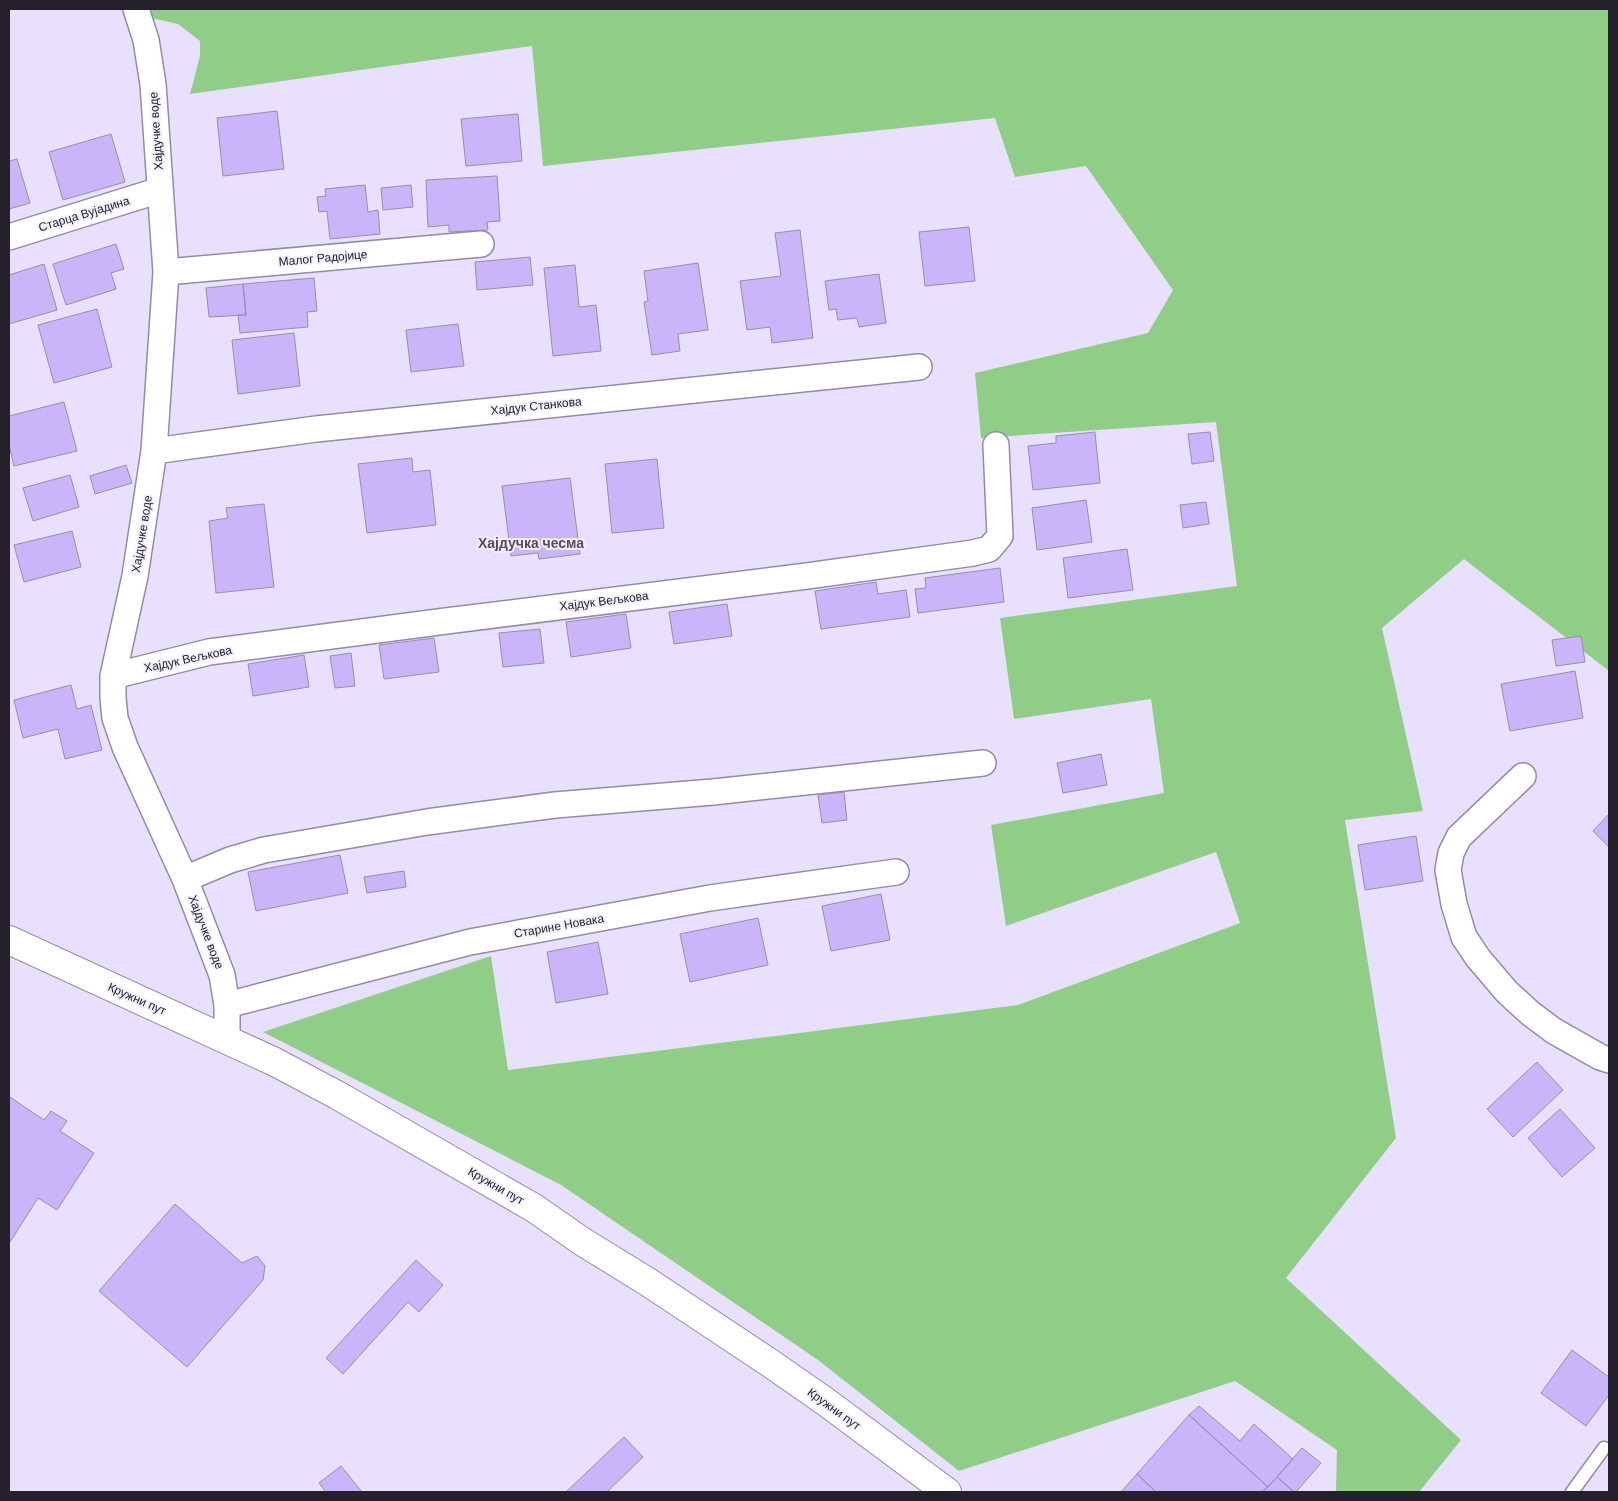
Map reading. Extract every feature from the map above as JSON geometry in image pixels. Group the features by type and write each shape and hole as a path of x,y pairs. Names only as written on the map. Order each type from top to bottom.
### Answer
{"main road":[{"name":"Кружни пут","path":"9,940 275,1062 337,1095 534,1208 582,1242 648,1282 770,1363 947,1492"}],"street":[{"name":"Хајдучке воде","path":"136,9 146,40 153,84 166,272 154,451 135,576 113,676 113,698 116,718 125,747 185,879 222,975 227,1005 224,1038"},
{"name":"Старца Вујадина","path":"9,237 160,190"},
{"name":"Малог Радојице","path":"166,272 480,244"},
{"name":"Хајдук Станкова","path":"154,451 316,429 919,367"},
{"name":"Хајдук Вељкова","path":"113,676 209,652 807,576 989,549 1000,536 996,445"},
{"path":"185,879 230,860 264,850 427,822 555,806 713,792 983,763"},
{"path":"1523,776 1459,837 1451,853 1448,870 1454,904 1464,937 1478,958 1507,992 1554,1031 1600,1057 1609,1060"},
{"name":"Старине Новака","path":"227,1005 470,942 710,898 896,872"}],"lane":[{"path":"1572,1492 1604,1448"}],"green space":[{"path":"147,9 1609,9 1609,671 1464,559 1382,628 1423,811 1345,820 1396,1138 1286,1278 1461,1440 1419,1492 1336,1492 1337,1450 1235,1381 959,1471 818,1360 561,1185 263,1032 491,956 508,1070 1018,1005 1240,923 1216,852 1006,926 991,825 1164,793 1151,699 1014,719 1000,618 1237,586 1216,422 981,438 975,373 1148,333 1173,290 1086,166 1015,177 995,118 543,166 532,46 190,94 200,56 200,41 178,24 151,18"}],"building":[{"path":"277,111 284,169 223,176 217,118"},
{"path":"518,114 522,161 466,166 461,119"},
{"path":"111,134 125,182 63,200 49,152"},
{"path":"17,159 30,203 9,209 9,161"},
{"path":"497,176 500,221 487,222 488,230 449,232 449,225 428,227 426,180"},
{"path":"365,185 368,212 378,210 380,234 330,239 327,211 319,212 317,197 326,196 325,189"},
{"path":"411,185 413,207 383,210 381,188"},
{"path":"969,227 975,281 925,286 919,232"},
{"path":"800,230 813,338 772,343 770,327 747,330 740,281 781,276 775,233"},
{"path":"116,244 124,269 111,273 116,289 66,305 53,264"},
{"path":"530,257 533,285 477,290 475,262"},
{"path":"698,263 708,330 678,334 680,351 652,355 644,302 648,301 644,271"},
{"path":"44,264 57,310 9,324 9,275"},
{"path":"575,265 579,307 596,305 601,351 553,356 544,268"},
{"path":"879,274 886,323 859,327 857,318 838,320 836,309 829,310 825,281"},
{"path":"314,278 317,311 307,312 308,327 240,333 238,315 246,315 243,284"},
{"path":"243,284 246,315 209,317 206,288"},
{"path":"97,309 112,367 54,383 38,325"},
{"path":"458,324 464,366 411,372 406,330"},
{"path":"294,333 300,386 238,394 232,340"},
{"path":"64,402 77,451 14,466 9,445 9,416"},
{"path":"1095,432 1100,483 1033,490 1028,446 1056,443 1056,436"},
{"path":"1210,432 1214,461 1192,464 1188,434"},
{"path":"412,458 413,472 430,470 436,525 367,533 358,464"},
{"path":"657,459 664,528 612,533 605,464"},
{"path":"126,465 132,483 95,494 90,476"},
{"path":"70,475 79,507 33,521 23,488"},
{"path":"570,478 580,554 539,559 538,553 511,556 502,486"},
{"path":"1086,500 1092,542 1037,550 1032,508"},
{"path":"1206,502 1209,524 1183,528 1180,505"},
{"path":"264,504 274,587 216,593 209,521 228,518 226,508"},
{"path":"72,531 81,567 24,582 14,545"},
{"path":"1127,549 1133,590 1068,598 1063,558"},
{"path":"1000,568 1004,602 918,613 915,589 926,588 925,578"},
{"path":"876,582 878,594 906,590 910,617 821,629 815,591"},
{"path":"727,604 732,636 674,644 669,612"},
{"path":"626,614 631,648 571,657 566,622"},
{"path":"540,629 544,663 503,667 499,633"},
{"path":"1581,636 1585,662 1556,666 1552,640"},
{"path":"434,638 439,672 384,679 379,645"},
{"path":"351,653 355,686 335,688 330,656"},
{"path":"304,655 309,687 253,696 248,664"},
{"path":"1575,671 1583,718 1510,731 1501,684"},
{"path":"71,685 77,709 91,705 102,750 65,759 58,729 23,738 14,700"},
{"path":"1101,754 1107,785 1063,793 1057,763"},
{"path":"844,792 847,820 822,823 818,795"},
{"path":"1609,814 1609,847 1593,831"},
{"path":"1416,836 1423,881 1365,890 1358,845"},
{"path":"340,855 348,893 256,911 248,872"},
{"path":"404,871 406,887 367,893 364,877"},
{"path":"881,894 890,940 831,951 822,906"},
{"path":"758,918 768,965 690,982 680,934"},
{"path":"598,942 608,994 556,1003 547,952"},
{"path":"1537,1062 1563,1090 1513,1137 1487,1109"},
{"path":"10,1097 44,1120 51,1111 67,1121 60,1131 94,1153 57,1210 38,1198 10,1242 9,1099"},
{"path":"1560,1109 1595,1148 1562,1177 1528,1138"},
{"path":"175,1204 242,1263 257,1256 265,1266 263,1280 187,1367 99,1291"},
{"path":"416,1260 443,1285 419,1312 408,1302 343,1374 326,1358"},
{"path":"1572,1350 1609,1377 1609,1395 1586,1426 1541,1393"},
{"path":"1199,1406 1240,1441 1254,1424 1293,1459 1268,1487 1189,1415"},
{"path":"1189,1415 1268,1487 1262,1492 1156,1492 1137,1474"},
{"path":"624,1437 643,1457 607,1492 566,1492"},
{"path":"1302,1448 1321,1463 1294,1492 1277,1477"},
{"path":"341,1466 362,1492 326,1492 319,1483"},
{"path":"1137,1474 1156,1492 1121,1492"},
{"path":"1277,1477 1294,1492 1262,1492"}],"district":[{"name":"Хајдучка чесма","path":"531,543"}]}
